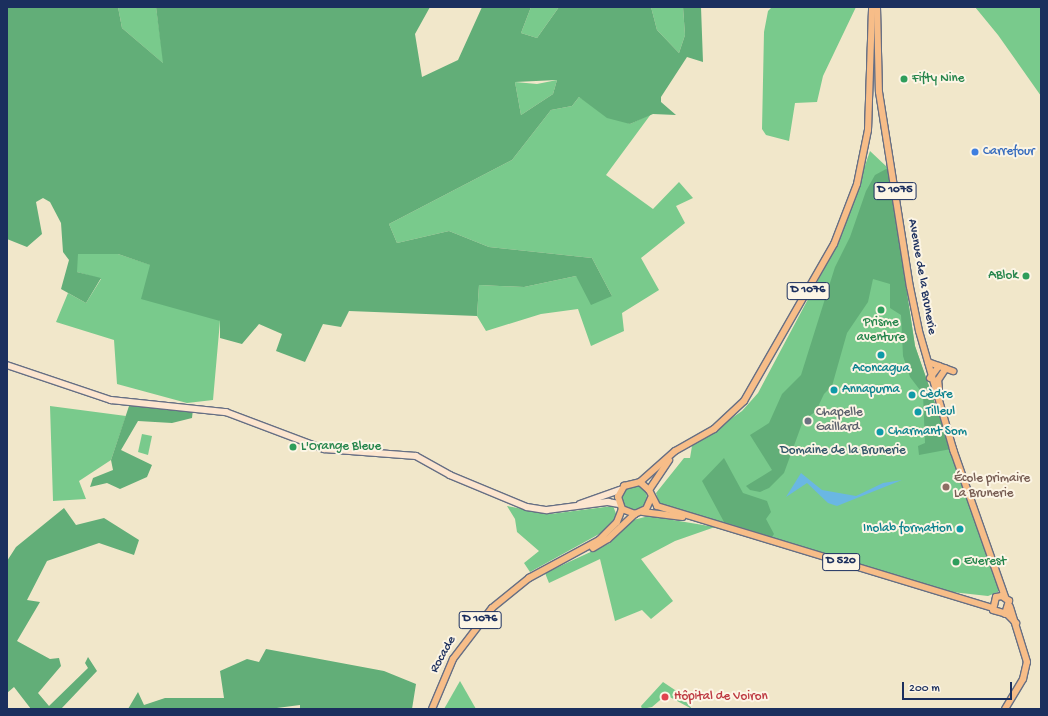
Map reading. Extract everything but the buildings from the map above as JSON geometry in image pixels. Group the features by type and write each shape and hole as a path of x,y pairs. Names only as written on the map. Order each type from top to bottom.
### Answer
{"main road":[{"path":"871,98 872,7"},
{"name":"Avenue de la Brunerie","path":"877,7 876,32 879,92 910,287 928,362 930,378 954,452 1002,581 1005,597"},
{"name":"D 1075","path":"871,98 876,32"},
{"name":"D 1076","path":"640,482 683,447 726,420 749,396 828,256 857,184 871,98"},
{"path":"928,362 953,371"},
{"path":"7,365 44,379 118,402 226,412 324,449 416,456 450,475 517,503 547,510 566,509 608,502 620,506 635,514 643,512 651,498 649,490 640,482 628,483 620,490 566,509"},
{"path":"930,378 942,367"},
{"path":"942,367 938,383 946,417"},
{"name":"Avenue de la Brunerie","path":"930,378 946,417 954,452"},
{"name":"D 1076","path":"649,490 662,469 683,447"},
{"path":"620,490 620,506"},
{"name":"D 520","path":"651,498 657,506 992,608"},
{"name":"Rocade","path":"432,709 453,659 482,618 519,585 602,537 617,522 620,506"},
{"name":"D 520","path":"643,512 707,521"},
{"name":"Rocade","path":"562,560 603,542 635,514"},
{"path":"1002,581 992,608 997,614 1005,614 1017,624"},
{"path":"996,598 1005,597 1017,624 1026,656 1024,679 1005,709"},
{"name":"D 520","path":"966,599 996,598"},
{"path":"1005,614 1010,607"},
{"path":"1001,709 1021,678 1026,656"}],"green space":[{"path":"7,7 118,7 122,28 163,63 156,7 430,7 415,34 422,77 458,60 482,7 531,7 521,33 537,38 559,7 651,7 657,30 679,53 685,35 683,7 701,7 703,62 687,57 661,97 661,102 676,115 653,114 630,124 607,118 579,97 572,106 551,110 512,160 389,224 397,243 449,231 489,247 592,258 612,296 591,305 576,276 524,287 479,285 477,316 349,311 341,327 323,324 305,362 276,351 282,334 259,324 242,344 220,338 220,321 141,299 150,265 118,254 78,254 77,272 101,278 86,303 61,289 69,260 63,252 61,223 50,202 43,198 36,202 42,234 27,247 7,239","holes":["557,80 553,94 521,115 515,82"]},
{"path":"118,7 156,7 164,64 122,28"},
{"path":"531,7 559,7 537,38 521,33"},
{"path":"651,7 683,7 685,35 679,53 657,30"},
{"path":"772,7 856,7 823,76 817,102 795,103 789,141 766,135 762,129 764,32 768,11"},
{"path":"975,7 1041,7 1041,96 998,35"},
{"path":"557,80 553,94 521,115 515,82 537,84"},
{"path":"579,97 630,124 651,114 606,175 653,209 679,182 693,198 676,206 685,223 641,258 659,290 622,313 624,331 591,346 578,309 541,314 486,331 477,316 479,285 524,287 576,276 612,296 592,258 489,247 449,231 397,243 389,224 512,160 551,110 572,106"},
{"name":"Domaine de la Brunerie","path":"870,151 888,168 915,346 998,586 998,592 988,596 952,592 659,503 656,493 684,458 690,458 692,446 742,411 758,393 839,241"},
{"path":"888,168 915,346 951,449 919,455 918,446 925,443 923,394 910,377 903,356 901,315 890,308 890,284 873,279 868,302 847,333 832,386 824,394 816,411 803,421 784,473 769,488 760,492 750,490 746,486 772,470 750,435 769,423 782,394 801,375 835,267 850,237 866,191 875,175"},
{"path":"77,254 118,254 151,265 220,321 213,400 187,403 117,384 114,340 56,322 68,293 86,303 101,279 77,272"},
{"path":"50,406 126,416 111,460 79,481 86,499 53,501"},
{"path":"129,406 193,409 192,418 172,423 138,421 121,450 152,465 147,477 120,489 107,483 90,487 93,478 113,470 111,460"},
{"path":"142,434 152,436 148,455 138,452"},
{"path":"724,458 743,493 767,501 771,512 766,519 774,534 772,537 724,522 702,481"},
{"path":"634,485 643,489 647,498 643,507 634,511 625,507 621,498 625,489"},
{"path":"507,506 550,514 613,506 617,516 601,533 530,572 524,563 539,551 517,532 515,519"},
{"path":"64,508 76,525 104,518 139,540 134,555 99,543 47,561 27,600 40,602 17,641 50,659 59,658 61,666 38,693 49,706 88,668 85,663 88,657 97,671 61,709 31,709 14,687 7,693 7,561 16,547"},
{"path":"649,516 715,527 675,541 641,559 673,601 651,619 642,610 615,621 600,559 549,583 545,573 610,543 633,520"},
{"path":"266,649 384,671 416,684 412,709 300,709 300,705 269,709 128,709 138,692 144,705 165,698 224,698 220,671 247,659 259,662"},
{"path":"460,681 476,709 444,709"},
{"path":"663,682 678,692 692,709 666,695 652,707 642,709 641,706"}],"water":[{"path":"801,473 822,490 856,496 883,483 902,480 837,506 828,503 807,483 786,497"}],"place":[{"name":"Fifty Nine","path":"904,79"},
{"name":"Carrefour","path":"975,152"},
{"name":"ABlok","path":"1026,276"},
{"name":"Prisme aventure","path":"881,310"},
{"name":"Aconcagua","path":"881,355"},
{"name":"Annapurna","path":"834,390"},
{"name":"Cèdre","path":"912,395"},
{"name":"Tilleul","path":"918,412"},
{"name":"Chapelle Gaillard","path":"808,421"},
{"name":"Charmant Som","path":"880,432"},
{"name":"L'Orange Bleue","path":"293,447"},
{"name":"École primaire La Brunerie","path":"946,487"},
{"name":"Inolab formation","path":"960,529"},
{"name":"Everest","path":"956,562"},
{"name":"Hôpital de Voiron","path":"665,697"}]}
